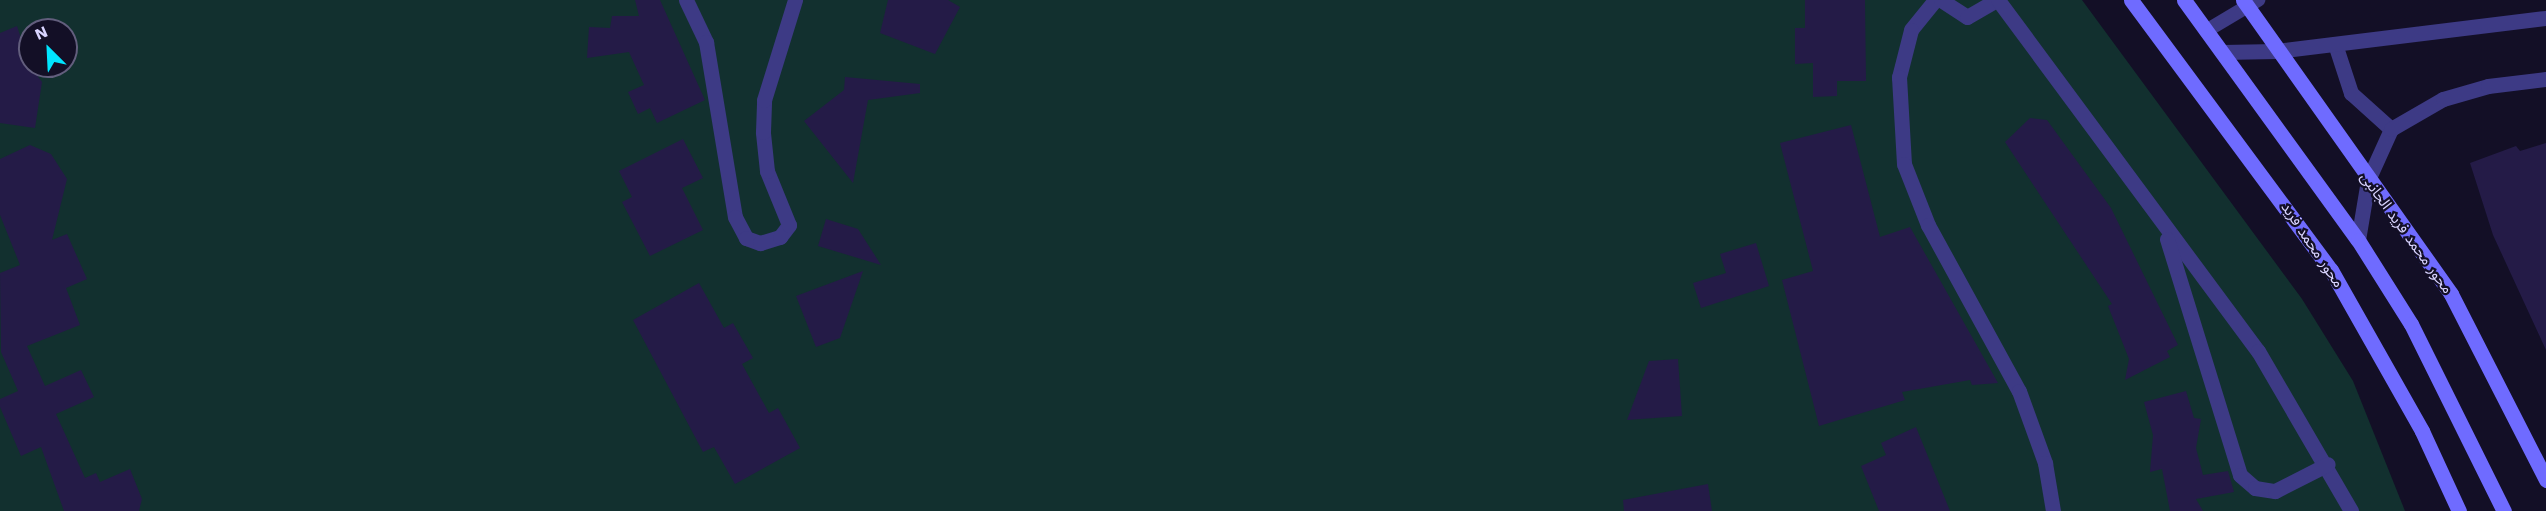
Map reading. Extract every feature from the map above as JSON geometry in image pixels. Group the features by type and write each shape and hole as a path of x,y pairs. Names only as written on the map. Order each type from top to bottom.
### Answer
{"main road":[{"name":"محور محمد فريد","path":"2131,0 2331,270 2417,421 2459,511"},
{"path":"2184,0 2358,240 2411,324 2504,511"},
{"name":"محور محمد فريد الجانبى","path":"2249,2 2276,51 2451,294 2546,480"}],"street":[{"path":"686,0 706,42 735,217 746,238 760,243 780,237 789,225 766,171 763,132 764,100 795,0"},
{"path":"1935,0 1911,30 1899,77 1904,164 1928,225 2019,391 2045,463 2053,511"},
{"path":"1941,0 1955,14 1967,17 1990,9 1997,0 2258,351 2328,464 2351,511"},
{"path":"2222,52 2276,51 2546,18"},
{"path":"2336,44 2351,93 2391,129"},
{"path":"2358,240 2368,180 2391,129 2443,99 2487,86 2546,79"},
{"path":"2159,220 2197,323 2240,475 2255,488 2275,491 2328,464"}],"lane":[{"path":"2206,31 2249,2"}],"green space":[{"path":"0,0 2082,0 2302,299 2353,381 2405,511 0,511"}],"building":[{"path":"635,0 660,0 705,100 657,123 650,108 638,114 628,92 644,85 629,52 587,58 589,27 610,28 612,16 639,16"},
{"path":"888,0 948,0 960,7 935,54 880,33"},
{"path":"1805,0 1865,0 1866,81 1837,81 1837,96 1813,97 1813,63 1795,64 1795,28 1805,28"},
{"path":"17,26 18,78 39,78 42,82 35,128 0,123 0,33"},
{"path":"845,77 920,84 920,93 868,100 853,183 804,121 844,90"},
{"path":"2030,118 2047,120 2111,208 2178,345 2167,351 2170,357 2125,380 2129,359 2108,306 2112,304 2005,142"},
{"path":"1851,125 1880,237 1910,227 1998,383 1972,385 1970,380 1902,392 1905,400 1819,426 1782,280 1813,271 1780,143"},
{"path":"683,139 703,178 682,188 703,230 650,256 622,202 632,197 619,171"},
{"path":"2546,143 2546,350 2493,235 2470,163 2516,146 2520,151"},
{"path":"30,145 51,154 67,179 52,240 67,234 87,279 66,288 80,325 27,346 45,386 81,370 94,397 56,414 85,478 96,473 100,482 130,469 142,499 139,511 64,511 41,447 21,456 0,407 0,399 18,391 1,352 0,273 20,265 0,215 0,159"},
{"path":"826,219 858,229 881,265 818,246"},
{"path":"1756,243 1769,286 1701,308 1693,283 1726,273 1720,254"},
{"path":"863,271 840,338 816,347 796,296"},
{"path":"699,283 724,328 733,323 753,358 742,364 769,413 778,408 800,448 735,484 714,447 703,452 633,320"},
{"path":"1678,359 1682,416 1627,420 1649,361"},
{"path":"2186,391 2194,418 2201,419 2196,448 2203,475 2228,471 2234,492 2196,499 2203,511 2170,511 2162,469 2150,472 2153,435 2144,402"},
{"path":"1916,427 1950,511 1879,511 1861,466 1886,455 1881,443"},
{"path":"1708,484 1712,511 1624,511 1623,500"}]}
